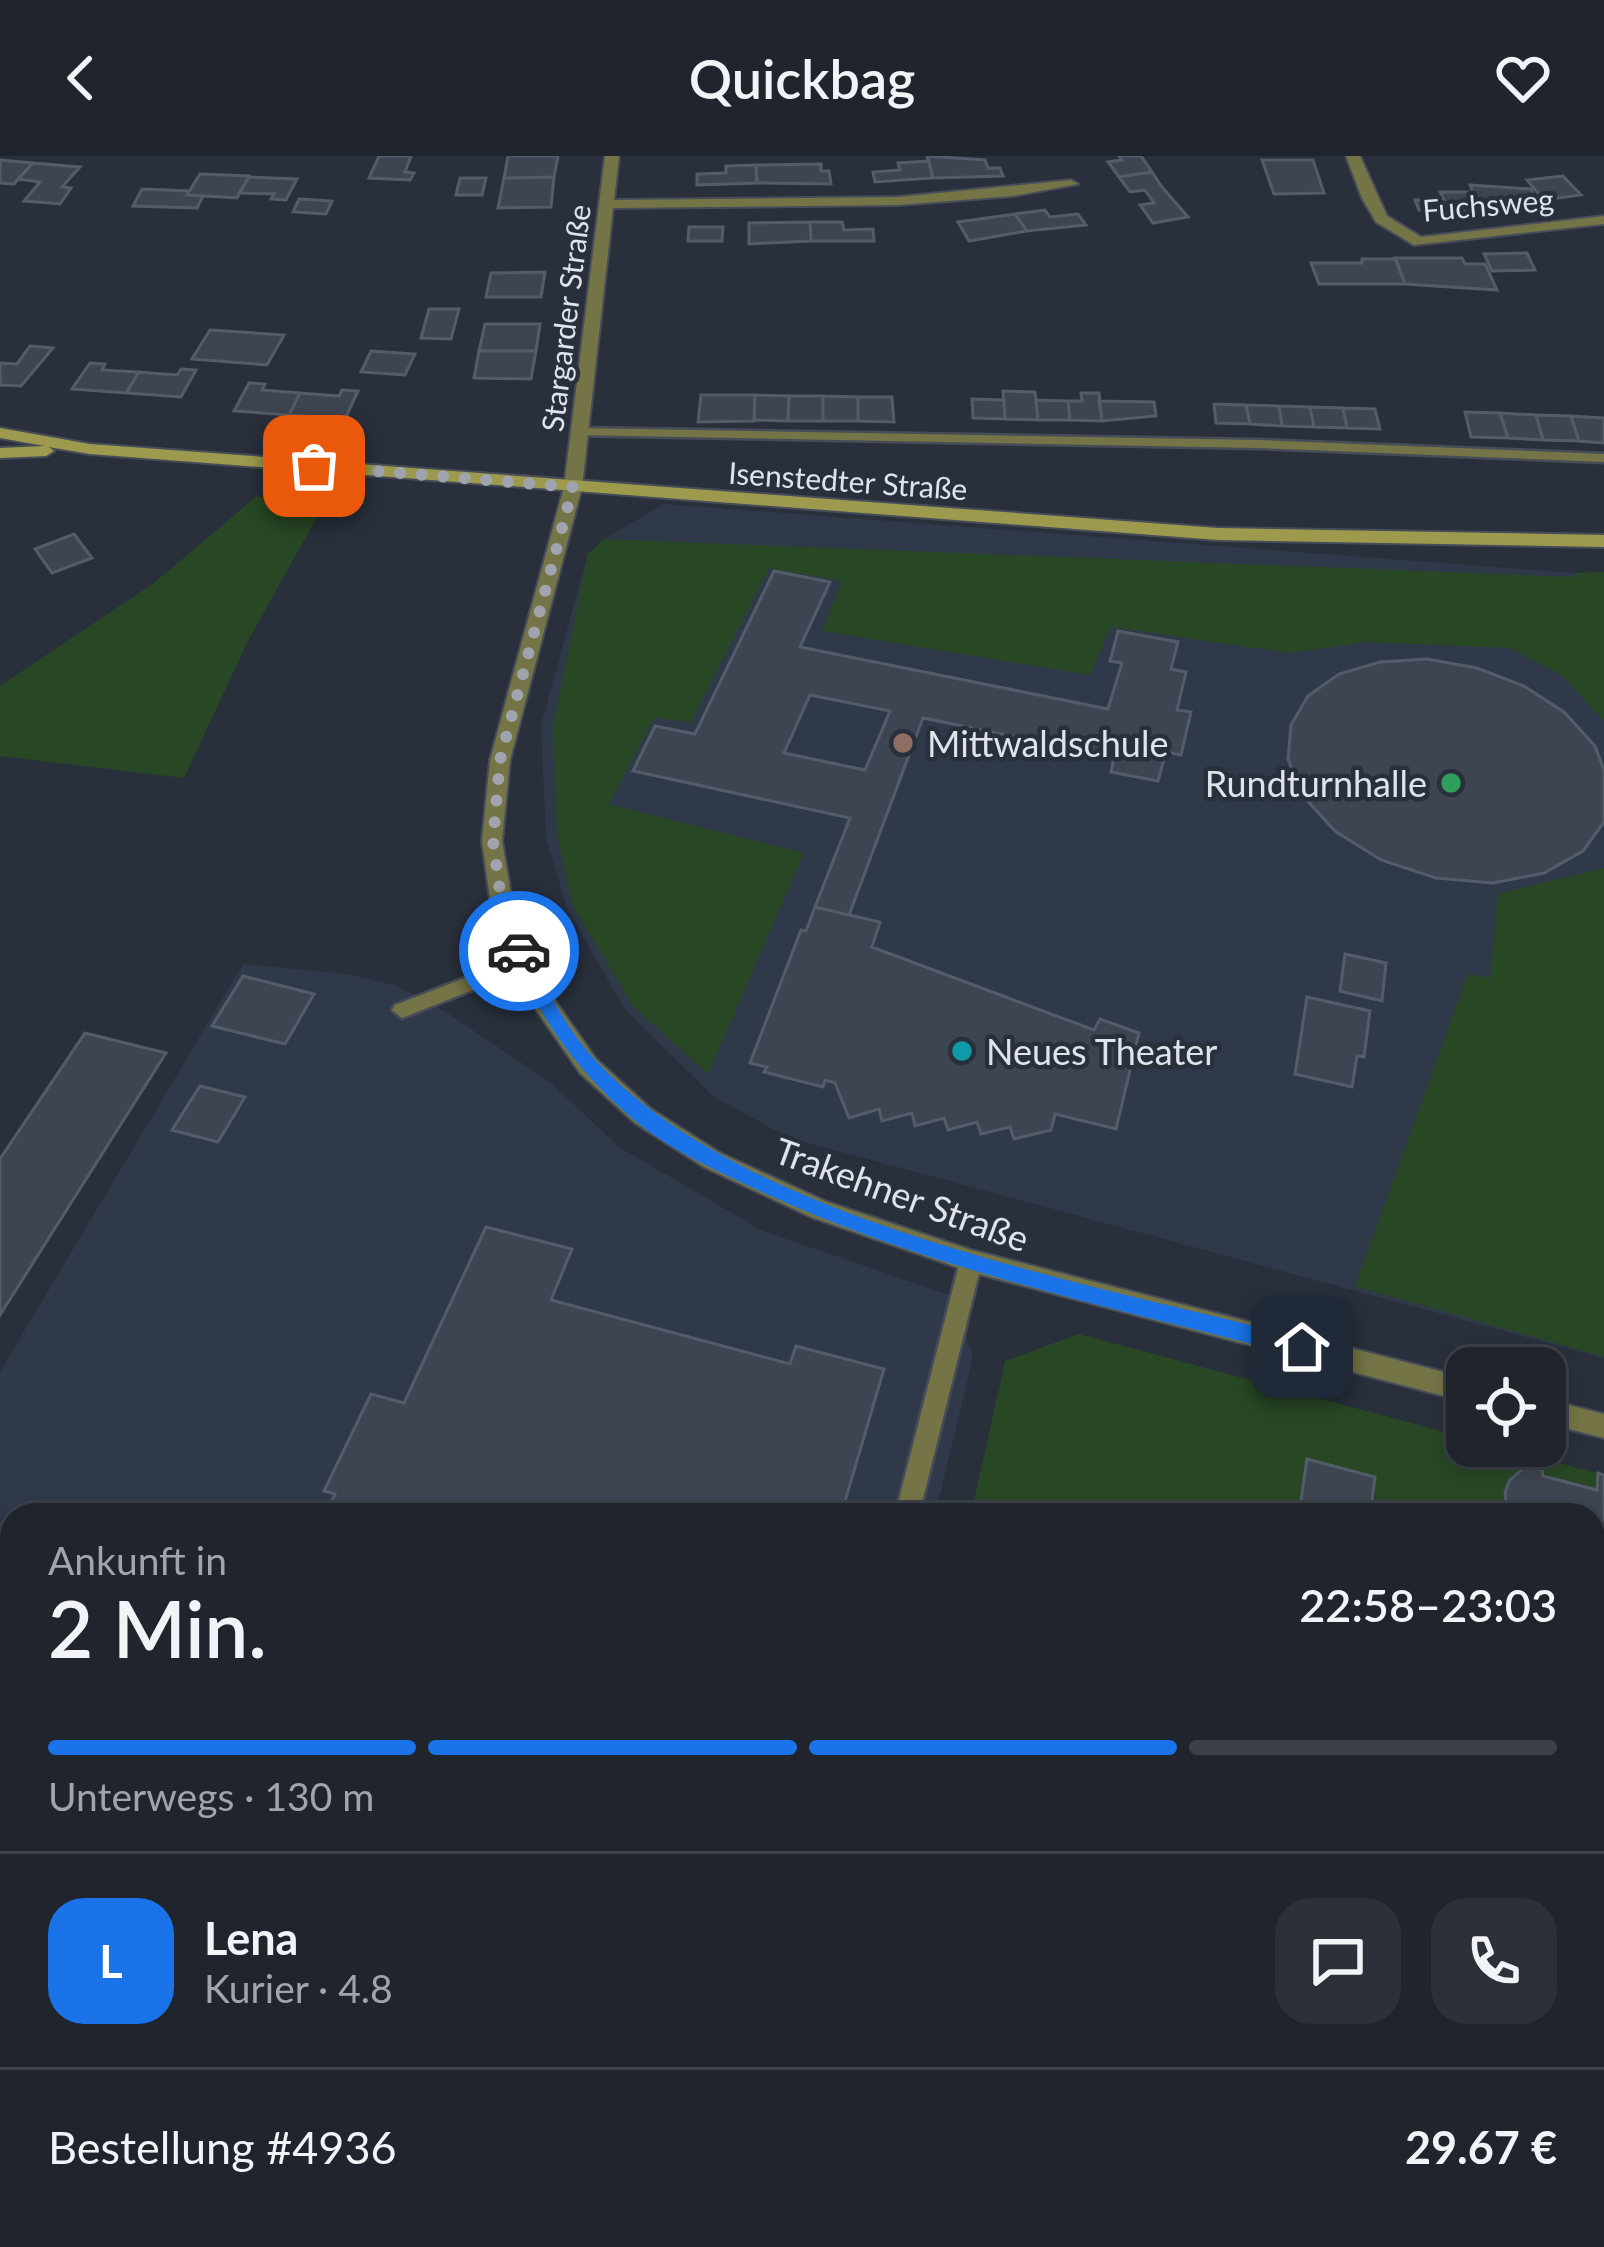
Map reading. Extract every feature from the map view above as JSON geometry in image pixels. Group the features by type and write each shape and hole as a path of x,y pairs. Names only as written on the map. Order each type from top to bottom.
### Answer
{"street":[{"name":"Stargarder Straße","path":"573,487 612,156"},
{"name":"Fuchsweg","path":"1353,156 1377,219 1419,242 1604,220"},
{"path":"606,204 857,202 992,196 1071,184"},
{"name":"Isenstedter Straße","path":"0,433 90,449 1232,534 1604,541"},
{"name":"Isenstedter Straße","path":"0,453 90,449"},
{"name":"Trakehner Straße","path":"573,487 500,760 493,841 502,906 536,992 588,1066 643,1116 712,1160 820,1210 971,1261 1446,1385"},
{"path":"1566,1416 1604,1426"}],"lane":[{"path":"579,432 1258,444 1604,458"},
{"path":"402,1010 524,962"},
{"path":"910,1503 971,1261"}],"shaded area":[{"path":"664,504 1575,573 1604,628 1604,1358 790,1138 714,1097 624,1008 567,908 546,838 541,725 588,554 604,539"},
{"path":"243,964 348,974 397,986 446,1012 550,1082 619,1147 763,1231 952,1296 973,1357 938,1503 0,1503 0,1372"}],"green space":[{"path":"257,496 321,510 249,639 184,778 0,756 0,686 154,583"},
{"path":"604,539 1575,577 1575,573 1604,572 1604,721 1563,676 1510,648 1366,642 1290,653 1111,627 1090,675 822,631 842,581 769,568 691,722 654,718 609,804 804,853 708,1074 633,1006 573,906 557,834 553,727 588,554"},
{"path":"1604,868 1604,1357 1355,1286 1468,974 1490,978 1498,894"},
{"path":"1079,1334 1446,1432 1446,1467 1566,1465 1604,1475 1604,1503 974,1503 1005,1361"}],"building":[{"path":"379,156 411,156 405,172 414,173 410,180 369,178"},
{"path":"508,156 558,156 554,177 504,178"},
{"path":"927,156 985,160 988,168 1000,168 1003,176 933,178"},
{"path":"1119,156 1141,156 1152,172 1119,177 1108,162 1122,160"},
{"path":"0,160 33,163 14,184 0,183"},
{"path":"1262,160 1313,160 1324,193 1274,194"},
{"path":"929,161 933,178 875,182 873,172 900,170 898,163"},
{"path":"33,163 80,167 62,187 71,188 60,204 24,201 40,182 18,179"},
{"path":"821,164 821,171 829,171 831,184 757,183 756,165"},
{"path":"756,165 757,183 697,185 697,174"},
{"path":"1152,172 1188,217 1153,223 1140,205 1154,203 1145,190 1130,192 1119,177"},
{"path":"200,174 249,176 237,198 187,195"},
{"path":"1563,176 1581,195 1544,200 1527,180"},
{"path":"249,177 297,179 286,200 271,199 274,194 239,193"},
{"path":"554,177 551,207 498,208 504,178"},
{"path":"460,178 486,178 482,195 456,195"},
{"path":"1470,185 1531,189 1542,210 1481,210"},
{"path":"142,189 203,196 197,208 133,206"},
{"path":"1440,192 1472,192 1481,210 1419,210 1415,200 1444,200"},
{"path":"299,199 332,201 326,214 293,212"},
{"path":"1045,210 1050,217 1078,214 1086,225 1027,231 1015,214"},
{"path":"1015,214 1027,231 969,241 958,222"},
{"path":"810,222 842,222 844,230 873,229 874,241 811,241"},
{"path":"810,222 811,241 749,244 749,223"},
{"path":"689,227 723,227 722,241 688,241"},
{"path":"1527,253 1535,270 1492,271 1484,254"},
{"path":"1395,258 1462,258 1465,264 1485,264 1497,290 1405,284"},
{"path":"1362,259 1396,259 1405,284 1319,284 1311,263 1362,263"},
{"path":"545,272 541,297 486,297 491,273"},
{"path":"429,309 459,309 451,339 421,338"},
{"path":"485,324 540,324 536,351 479,351"},
{"path":"210,330 284,335 267,365 192,359"},
{"path":"30,346 53,348 21,386 0,385 0,363 17,364"},
{"path":"371,351 415,354 405,375 361,372"},
{"path":"479,351 536,351 531,379 474,378"},
{"path":"90,363 105,364 102,370 139,372 126,393 72,389"},
{"path":"181,369 196,370 181,397 126,393 139,372 177,375"},
{"path":"249,383 265,384 262,390 300,393 289,415 234,411"},
{"path":"342,390 358,391 345,419 289,415 300,393 339,396"},
{"path":"1003,391 1035,392 1038,420 1005,419"},
{"path":"1081,393 1099,393 1102,421 1070,420 1068,401 1082,401"},
{"path":"701,395 755,395 754,421 698,422"},
{"path":"755,395 789,396 788,421 754,420"},
{"path":"789,396 823,396 823,421 788,421"},
{"path":"823,396 858,397 858,421 823,421"},
{"path":"858,397 892,397 894,422 858,421"},
{"path":"972,399 1004,400 1005,419 973,418"},
{"path":"1036,400 1068,401 1070,420 1038,420"},
{"path":"1099,401 1154,402 1156,416 1102,421"},
{"path":"1214,404 1246,405 1250,424 1216,423"},
{"path":"1246,405 1279,406 1282,426 1250,424"},
{"path":"1279,406 1310,407 1314,427 1282,426"},
{"path":"1310,407 1343,408 1347,428 1314,427"},
{"path":"1343,408 1375,409 1380,429 1347,428"},
{"path":"1465,412 1500,413 1508,438 1471,437"},
{"path":"1500,413 1536,415 1543,440 1508,438"},
{"path":"1536,415 1571,416 1579,441 1543,440"},
{"path":"1571,416 1604,418 1604,443 1579,441"},
{"path":"74,534 92,558 52,573 35,549"},
{"path":"774,571 830,582 800,647 1108,709 1122,663 1110,661 1118,631 1178,642 1171,669 1186,672 1177,710 1191,712 1181,755 1166,752 1158,781 1111,772 1114,757 923,718 849,915 815,907 850,818 633,771 655,726 695,734","holes":["810,695 890,711 865,770 784,753"]},
{"name":"Rundturnhalle","path":"1427,659 1477,668 1524,686 1564,712 1595,746 1604,770 1604,822 1583,851 1544,873 1493,883 1436,878 1381,860 1335,831 1302,795 1288,759 1291,725 1308,696 1339,674 1380,662"},
{"path":"815,907 880,922 872,947 1094,1030 1100,1019 1139,1033 1116,1129 1055,1114 1051,1130 1014,1139 1010,1127 981,1134 977,1122 948,1130 944,1118 915,1126 912,1113 882,1121 879,1109 849,1118 835,1083 825,1080 823,1087 764,1072 767,1067 750,1063 801,930 806,931"},
{"path":"1345,954 1386,963 1382,1001 1340,991"},
{"path":"243,976 314,994 285,1044 212,1026"},
{"path":"1307,997 1370,1011 1364,1057 1357,1056 1352,1087 1295,1074"},
{"path":"85,1033 166,1053 0,1315 0,1159"},
{"path":"200,1086 245,1097 218,1142 172,1130"},
{"path":"486,1227 572,1249 551,1300 790,1364 796,1346 884,1369 845,1503 331,1503 335,1494 324,1491 371,1394 404,1403"},
{"path":"1307,1459 1375,1477 1372,1503 1301,1503"},
{"path":"1525,1467 1597,1490 1598,1473 1604,1475 1604,1503 1506,1503 1509,1481"}],"way so far":[{"path":"314,466 573,487 500,760 493,841 502,906 519,951"}],"place":[{"name":"Mittwaldschule","path":"903,743"},
{"name":"Rundturnhalle","path":"1451,783"},
{"name":"Neues Theater","path":"962,1051"}],"route":[{"path":"519,951 536,992 588,1066 643,1116 712,1160 820,1210 952,1256 1302,1347"}]}
